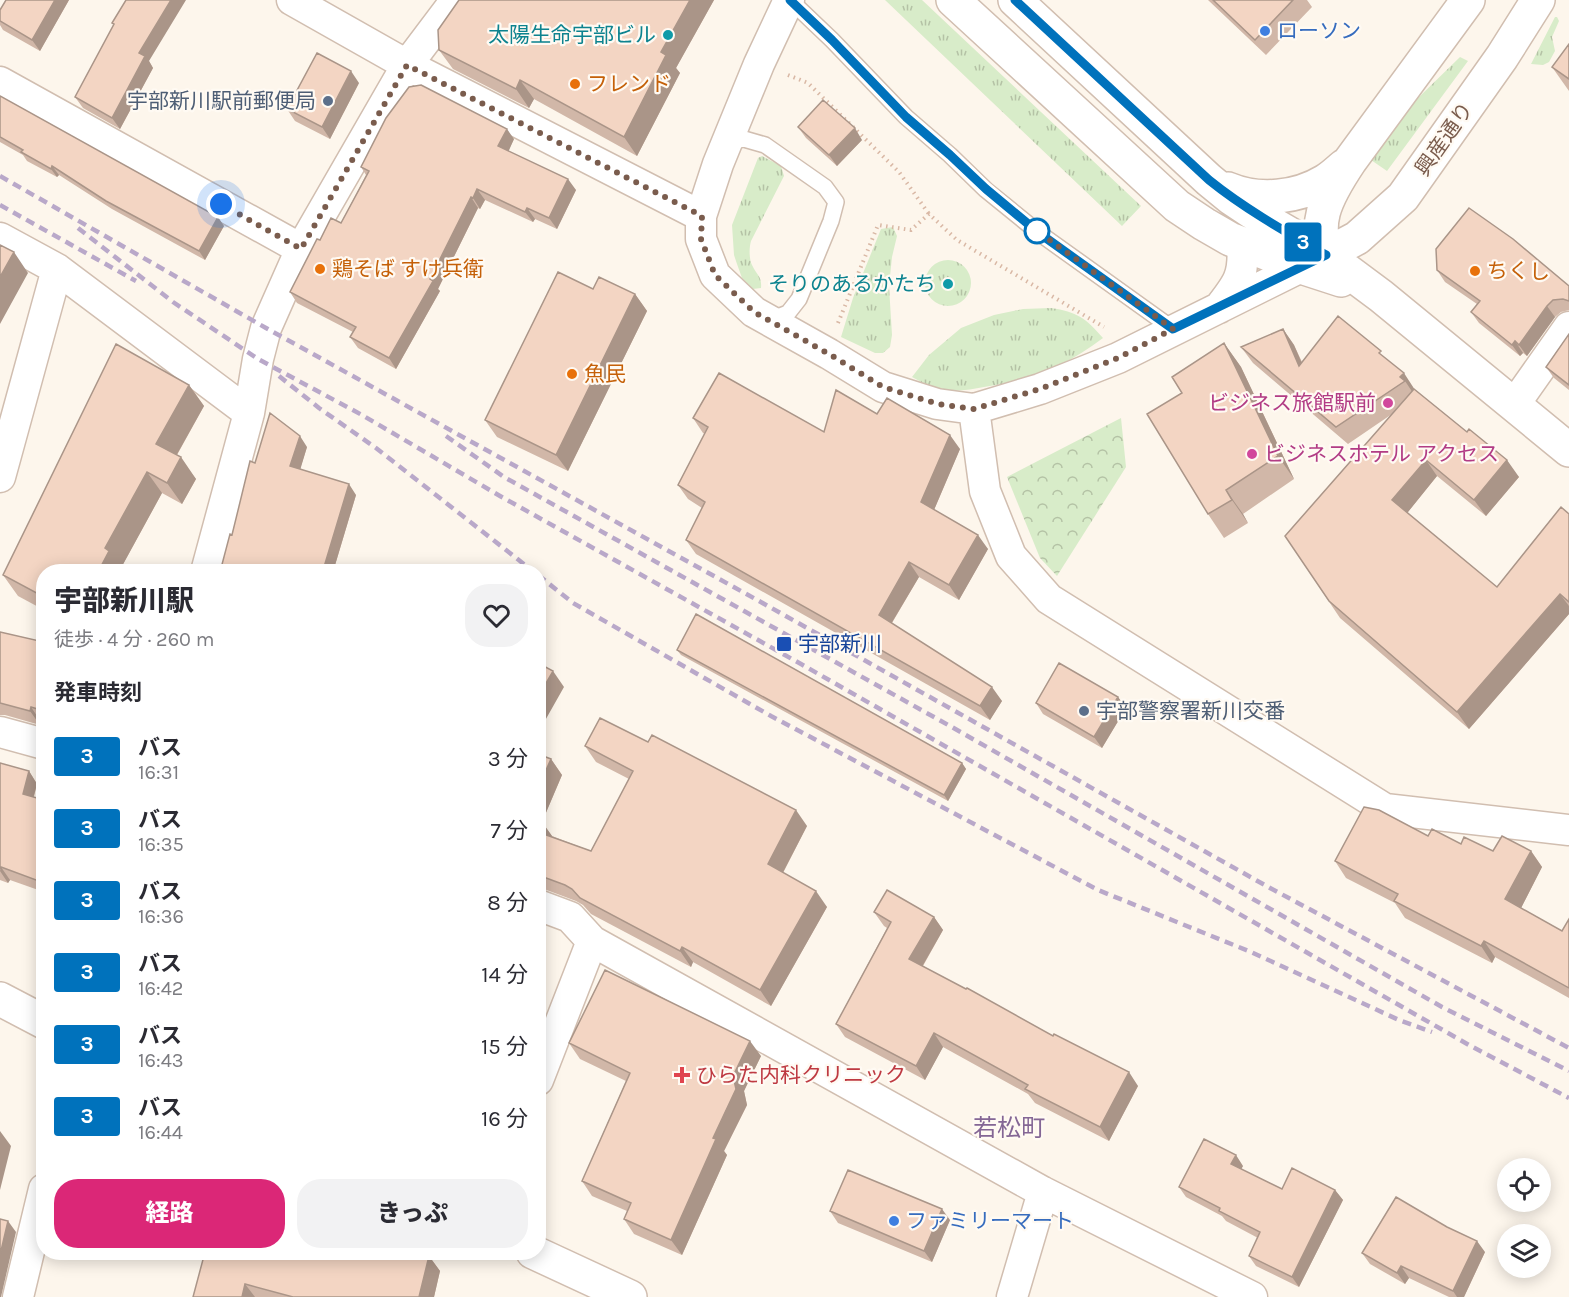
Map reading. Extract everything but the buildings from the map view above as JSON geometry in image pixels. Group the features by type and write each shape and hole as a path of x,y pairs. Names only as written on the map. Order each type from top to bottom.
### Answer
{"street":[{"path":"292,0 407,65 702,216"},
{"path":"208,564 249,413 258,358 266,328 301,249 407,65 456,0"},
{"path":"789,0 759,64 718,164 702,216 701,239 715,275 754,312 883,387 938,404 974,409 1040,389 1118,358 1313,261 1321,236 1322,218 1337,180 1468,0"},
{"path":"953,0 1177,206 1204,224 1242,243 1313,261 1382,296 1569,450"},
{"path":"1015,0 1206,178 1313,261 1345,281 1382,296"},
{"name":"興産通り","path":"1313,261 1357,238 1403,197 1502,57 1538,0"},
{"path":"0,82 301,249"},
{"path":"1206,178 1237,192 1260,196 1283,195 1307,190 1328,180 1350,160"},
{"path":"1206,178 1227,205 1238,227 1242,243 1242,270 1238,281 1219,308"},
{"path":"1382,296 1374,279 1374,251 1384,225 1403,197"},
{"path":"0,238 57,269 249,413"},
{"path":"0,477 57,269"},
{"path":"1514,405 1569,327"},
{"path":"974,409 985,491 1011,556 1049,599 1385,809 1569,830"},
{"path":"0,732 36,742"},
{"path":"546,908 570,917 592,941 1043,1191 1252,1297"},
{"path":"546,1059 592,941"},
{"path":"0,999 36,1018"},
{"path":"1012,1297 1043,1191"},
{"path":"18,1297 36,1222"},
{"path":"546,1258 630,1297"}],"lane":[{"path":"789,0 832,40 906,117 986,189 1039,233 1173,329"},
{"path":"727,142 744,139 765,145 825,187 836,201 831,221 799,299 788,313 770,320"}],"path":[{"path":"778,71 808,83 899,172 929,214 957,240 1108,329"},
{"path":"836,327 878,225 911,230 929,214"}],"green space":[{"path":"885,0 922,0 1141,206 1122,226"},
{"path":"1555,17 1559,21 1552,37 1555,51 1549,62 1543,65 1531,64"},
{"path":"1460,57 1468,61 1387,171 1371,160 1417,99"},
{"path":"762,156 781,166 784,176 751,241 750,260 761,284 761,288 753,289 742,278 734,255 732,225 758,158"},
{"path":"893,227 897,236 889,286 892,335 890,347 883,353 875,353 841,337 853,298 881,229"},
{"path":"948,260 964,267 971,283 964,299 948,306 932,299 925,283 932,267"},
{"path":"1051,308 1080,317 1103,338 1075,357 1047,371 1001,384 952,391 934,387 912,377 929,355 961,328 994,315 1023,309"},
{"path":"1121,418 1126,467 1057,576 1040,558 1007,477"}],"railway":[{"path":"0,176 266,328 1270,888 1569,1048"},
{"path":"0,205 136,281"},
{"path":"78,228 173,302 258,359 362,415 500,496 801,664 1469,1045 1569,1098"},
{"path":"279,376 319,408 376,448 524,564"},
{"path":"446,436 504,477 950,726 1442,1007 1569,1071"},
{"path":"546,581 573,603 771,716 1098,890 1251,952 1399,1020 1432,1032"}],"bus line":[{"name":"3","path":"790,0 906,117 986,189 1039,233 1173,329 1326,255 1252,212 1209,180 1015,0"}],"place":[{"name":"ローソン","path":"1265,31"},
{"name":"太陽生命宇部ビル","path":"668,35"},
{"name":"フレンド","path":"575,84"},
{"name":"宇部新川駅前郵便局","path":"328,101"},
{"name":"鶏そば すけ兵衛","path":"320,269"},
{"name":"ちくし","path":"1475,271"},
{"name":"そりのあるかたち","path":"948,284"},
{"name":"魚民","path":"572,374"},
{"name":"ビジネス旅館駅前","path":"1388,403"},
{"name":"ビジネスホテル アクセス","path":"1252,454"},
{"name":"宇部新川","path":"784,644"},
{"name":"宇部警察署新川交番","path":"1084,711"},
{"name":"ひらた内科クリニック","path":"682,1075"},
{"name":"ファミリーマート","path":"894,1221"}],"district":[{"name":"若松町","path":"1009,1128"}],"route":[{"path":"221,204 301,249 407,65 702,216 701,239 715,275 754,312 883,387 938,404 974,409 1040,389 1118,358 1173,329 1037,231"}]}
